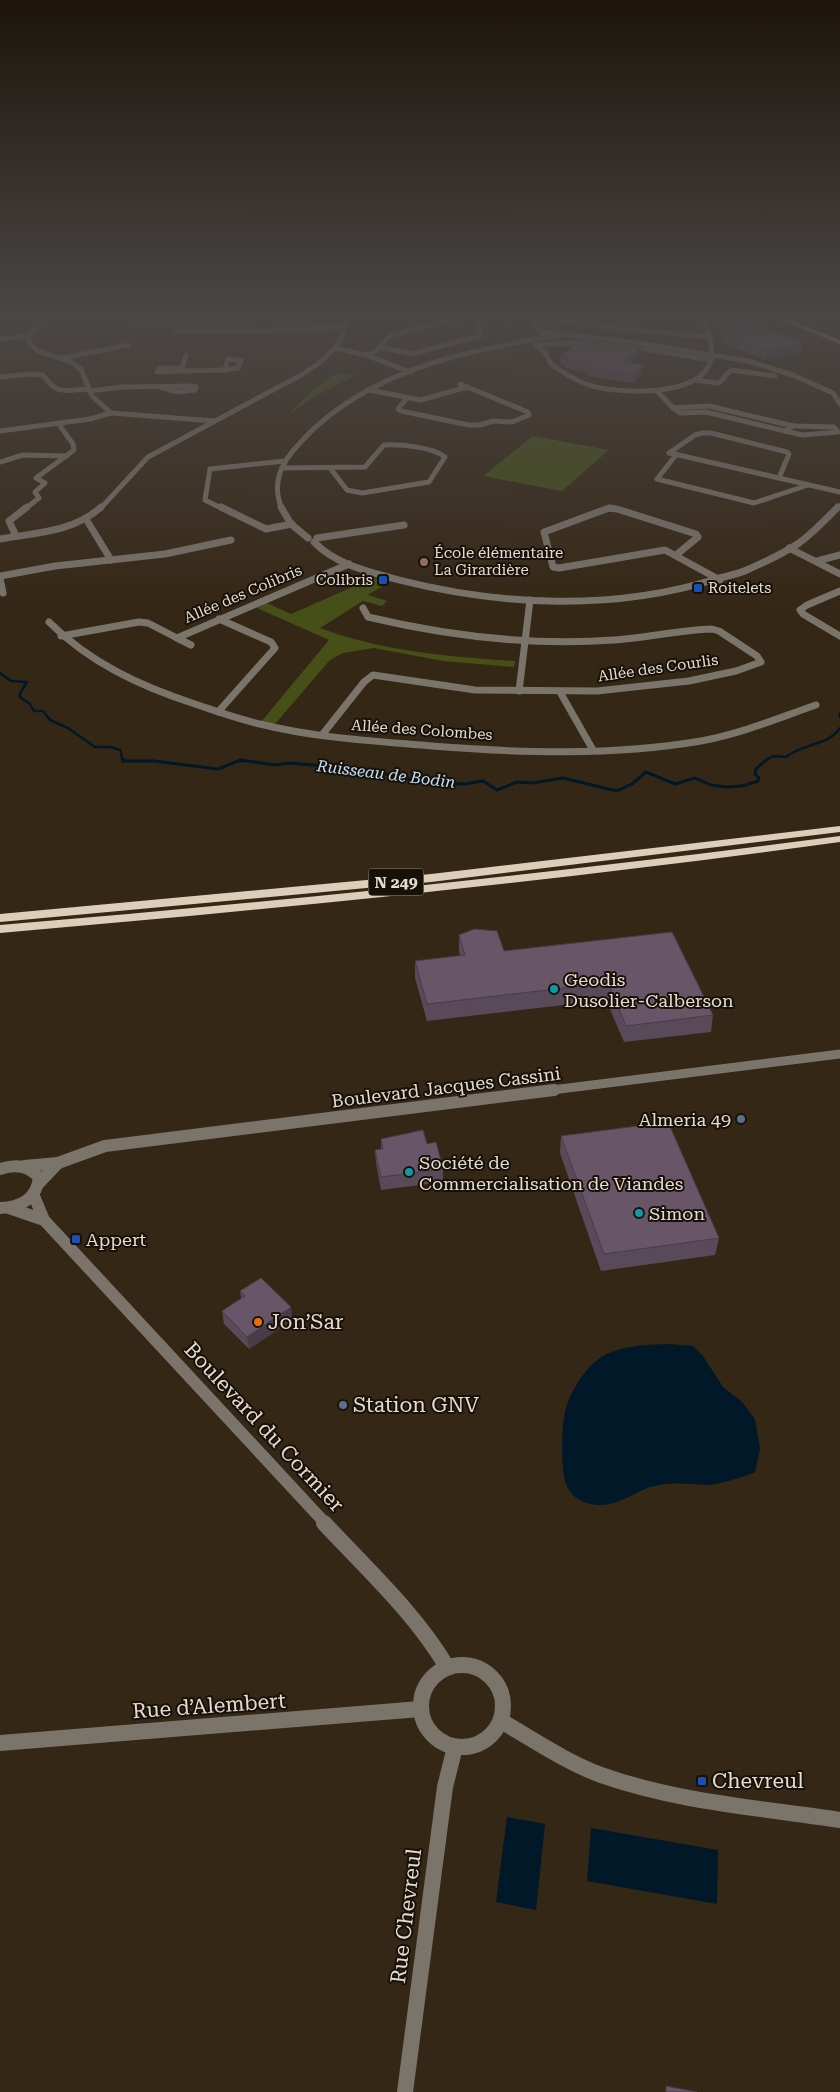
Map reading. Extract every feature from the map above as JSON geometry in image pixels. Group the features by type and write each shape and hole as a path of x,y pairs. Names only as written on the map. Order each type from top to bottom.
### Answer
{"highway":[{"name":"N 249","path":"0,918 412,880 840,829"},
{"name":"N 249","path":"0,929 126,919 452,886 840,839"},
{"name":"N 249","path":"0,938 111,926 126,919"}],"street":[{"path":"0,431 90,419 110,414"},
{"path":"122,414 179,417 214,422"},
{"path":"0,539 84,520 101,507 132,470 148,457 229,414"},
{"path":"332,414 320,421 297,444 284,461 276,485 276,494 280,506 292,524 328,554 349,564 397,580 430,588 470,595 568,601 624,598 678,590 720,580 789,548 818,529 840,506"},
{"path":"414,414 469,425 480,425 493,420 512,422 529,414"},
{"path":"712,414 822,439 840,439 834,426 804,428 741,414"},
{"path":"16,536 9,521 40,498 36,492 45,483 36,478 74,450 73,444 58,423"},
{"path":"785,431 793,426"},
{"path":"780,478 789,454 787,452 711,433 695,435 669,453 840,492"},
{"path":"282,468 365,467 380,448 389,444 439,452 445,457 429,482 362,493 347,490 330,468"},
{"path":"676,454 657,479 754,503 808,485"},
{"path":"0,462 6,458 18,456 67,456"},
{"path":"284,461 210,469 204,497 205,500 266,529 292,524"},
{"path":"676,555 698,537 696,534 616,509 608,508 544,532 553,567 578,565 665,550 720,580"},
{"path":"84,520 111,560"},
{"path":"84,520 103,560"},
{"path":"313,540 404,525"},
{"path":"3,593 0,577 55,566 164,554 231,540"},
{"path":"789,548 840,574"},
{"path":"817,561 840,555"},
{"name":"Allée des Colibris","path":"62,636 139,622 148,623 177,638 349,564"},
{"path":"840,591 807,605 800,610 803,614 840,636"},
{"path":"519,691 530,600"},
{"path":"363,608 368,617 398,624 463,635 525,640"},
{"path":"218,712 275,648 271,642 219,619"},
{"name":"Allée des Colombes","path":"49,622 62,636 99,662 158,691 266,726 322,735 448,747 622,750 702,741 728,735 816,705"},
{"name":"Allée des Courlis","path":"322,735 364,682 373,675 467,689 560,692 629,688 689,681 756,665 761,662 760,658 719,631 712,629 614,640 525,640"},
{"path":"177,638 191,644"},
{"path":"560,692 593,750"},
{"name":"Boulevard Jacques Cassini","path":"4,1165 24,1166 58,1163 104,1146 840,1054"},
{"name":"Boulevard Jacques Cassini","path":"39,1183 58,1163"},
{"path":"4,1208 26,1202 34,1196 39,1183 37,1174 24,1166"},
{"name":"Boulevard du Cormier","path":"34,1196 44,1220 414,1620 431,1640 447,1667"},
{"name":"Boulevard du Cormier","path":"4,1208 44,1220"},
{"path":"458,1665 480,1669 490,1676 502,1697 501,1721 494,1733 483,1742 470,1747 455,1747 442,1742 431,1734 424,1722 420,1709 421,1696 427,1684 436,1674 447,1667 458,1665"},
{"name":"Rue d’Alembert","path":"0,1743 380,1714 420,1709"},
{"path":"501,1721 600,1774 650,1789 699,1799 840,1820"},
{"name":"Rue Chevreul","path":"405,2092 445,1787 455,1747"}],"green space":[{"path":"533,436 609,450 562,491 483,476"},
{"path":"373,578 389,582 368,595 387,601 382,606 363,601 320,628 367,642 416,652 515,661 514,667 443,661 374,648 343,653 330,660 275,724 261,722 329,640 257,608 267,603 291,614"}],"water":[{"path":"669,1344 693,1346 703,1356 723,1387 742,1402 755,1419 760,1449 755,1472 712,1485 677,1483 659,1485 607,1504 597,1505 580,1500 567,1487 562,1459 564,1419 573,1391 586,1371 596,1361 612,1352 631,1347"},
{"path":"507,1817 545,1824 536,1910 496,1902"},
{"path":"591,1828 718,1850 717,1904 587,1881"}],"building":[{"name":"Geodis Dusolier-Calberson","path":"474,929 497,931 504,951 672,932 713,1015 626,1026 608,983 427,1004 415,961 465,955 459,935"},
{"name":"Simon","path":"668,1122 719,1238 604,1254 561,1136"},
{"name":"Société de Commercialisation de Viandes","path":"423,1130 427,1144 436,1142 443,1169 381,1177 375,1150 383,1149 381,1139"},
{"path":"261,1278 291,1307 247,1337 222,1311 245,1296 240,1291"},
{"path":"666,2086 697,2092 666,2092"}],"waterway":[{"name":"Ruisseau de Bodin","path":"0,673 11,681 27,682 20,693 20,697 30,704 34,711 43,711 50,720 68,728 95,747 111,747 120,750 123,761"},
{"name":"Ruisseau de Bodin","path":"765,761 773,756 786,757 799,749 829,738 840,728"},
{"name":"Ruisseau de Bodin","path":"123,761 154,761 218,769 241,760 275,765 290,763 368,770 423,782 464,784 483,781 497,790 517,782 532,783 563,778 617,791 632,784 646,772 675,784 695,778 711,785 726,787 742,786 758,781 759,778 755,774 756,769 767,759"},
{"name":"Ruisseau de Bodin","path":"239,761 245,761"}],"place":[{"name":"École élémentaire La Girardière","path":"424,562"},
{"name":"Colibris","path":"383,580"},
{"name":"Roitelets","path":"698,588"},
{"name":"Geodis Dusolier-Calberson","path":"554,989"},
{"name":"Almeria 49","path":"741,1119"},
{"name":"Société de Commercialisation de Viandes","path":"409,1172"},
{"name":"Simon","path":"639,1213"},
{"name":"Appert","path":"76,1239"},
{"name":"Jon’Sar","path":"258,1322"},
{"name":"Station GNV","path":"343,1405"},
{"name":"Chevreul","path":"702,1781"}]}
